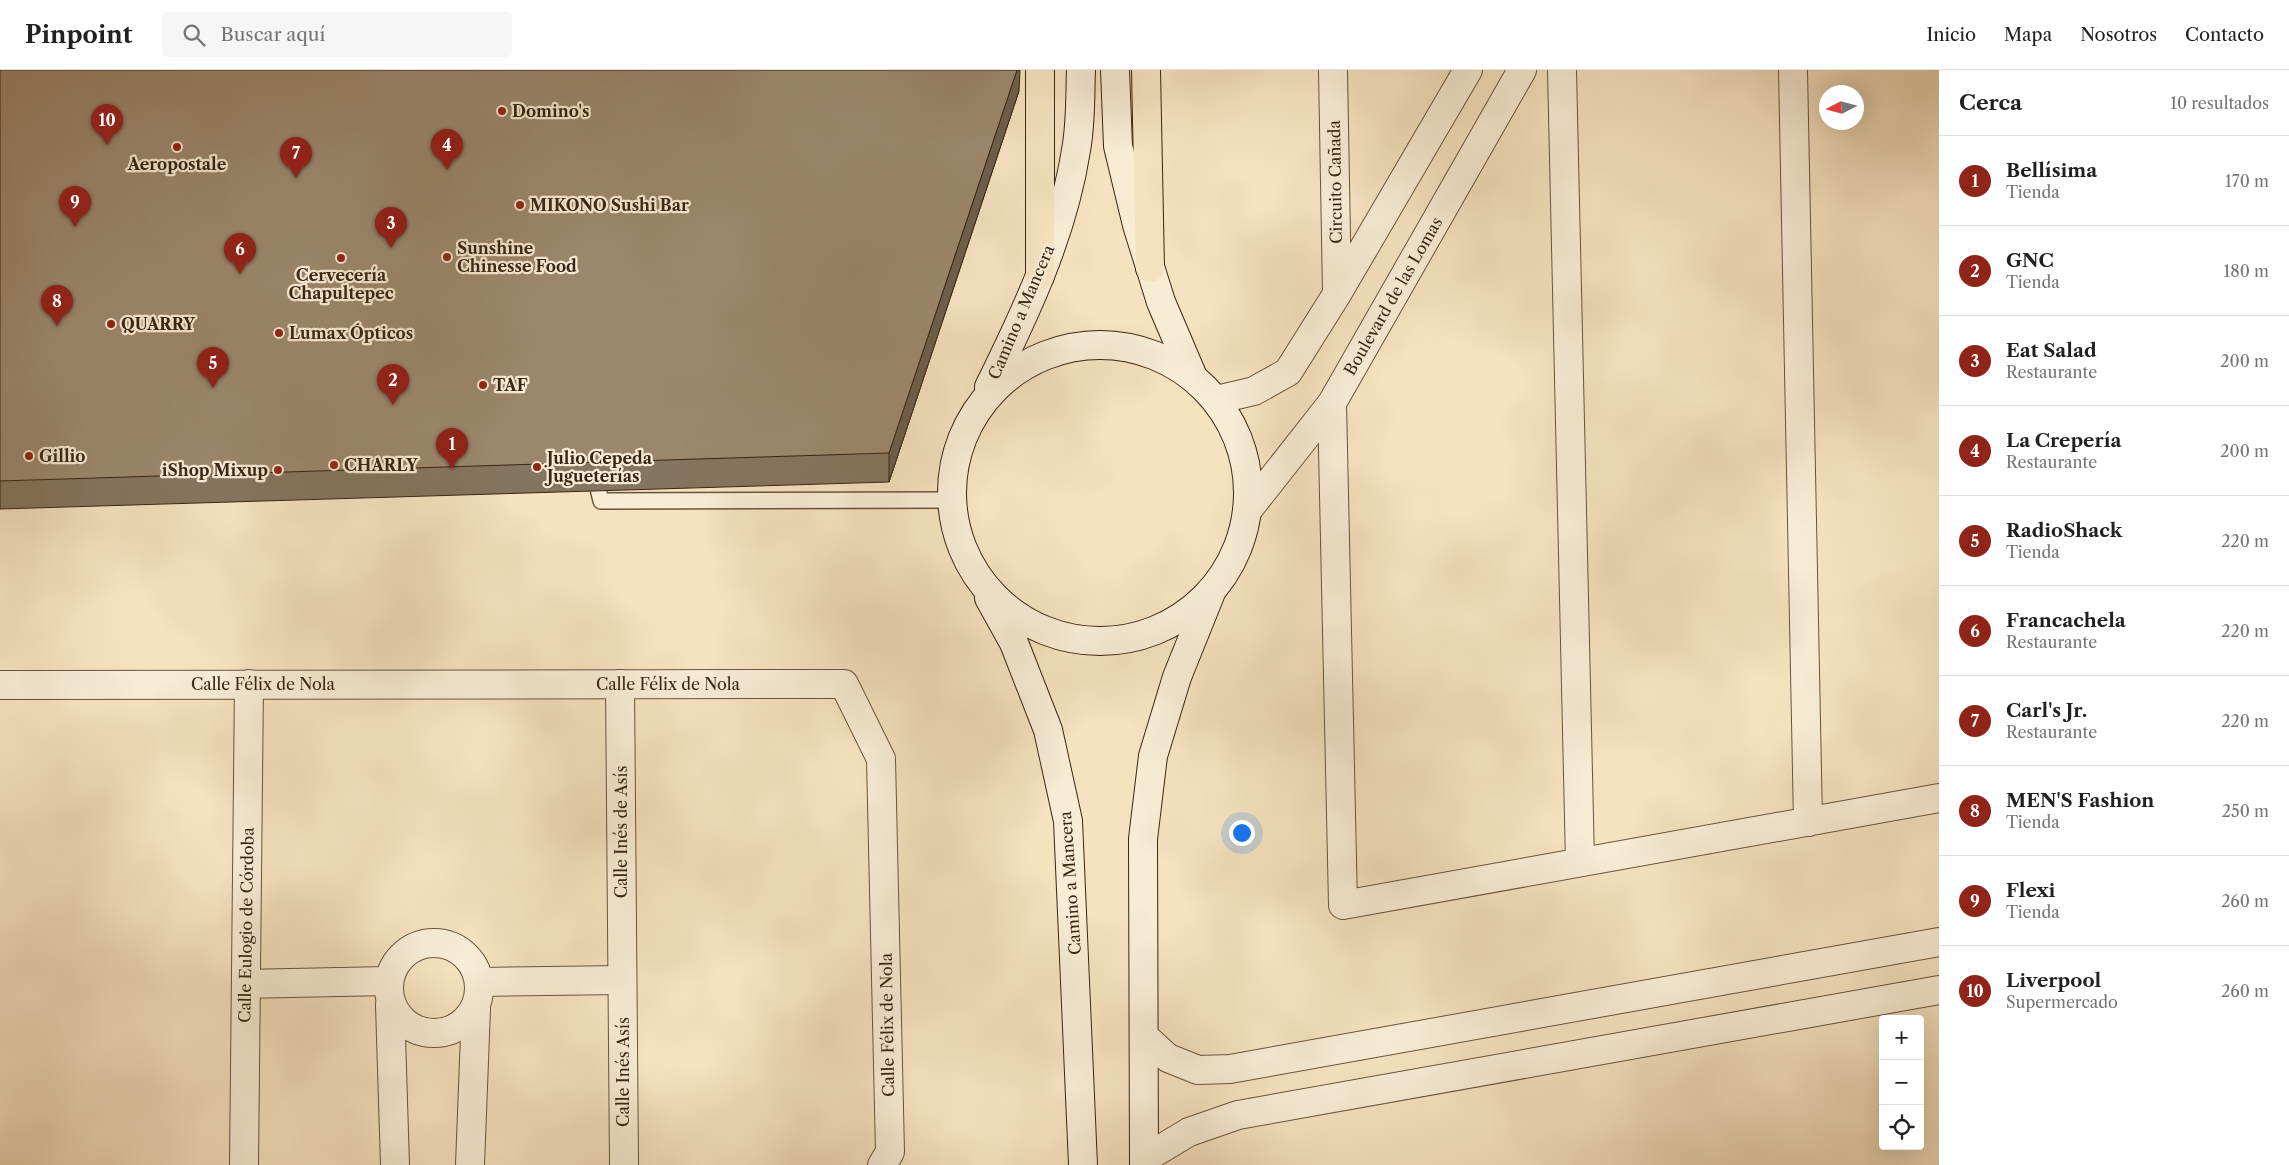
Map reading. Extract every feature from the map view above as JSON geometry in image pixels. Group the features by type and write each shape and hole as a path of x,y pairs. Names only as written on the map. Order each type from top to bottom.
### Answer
{"highway":[{"path":"1040,70 1040,276"},
{"path":"1146,70 1150,268"}],"street":[{"name":"Camino a Mancera","path":"1081,70 1077,150 1061,214 1040,276 1012,341 956,454 952,500 954,524 968,562 1014,643 1048,730 1068,821 1083,1153"},
{"path":"1115,70 1118,146 1137,225 1161,302 1193,377"},
{"name":"Circuito Cañada","path":"1333,70 1337,294"},
{"path":"1216,400 1254,392 1288,372 1337,294 1468,70"},
{"name":"Boulevard de las Lomas","path":"1247,511 1332,403 1522,70"},
{"path":"1562,70 1580,862"},
{"path":"1793,70 1808,822"},
{"path":"980,404 1014,371 1057,350 1104,344 1151,353 1193,377 1216,400 1237,436 1247,476 1247,511 1234,557 1211,592 1177,677 1153,756 1143,839 1144,1162"},
{"path":"1332,403 1343,905 1939,798"},
{"path":"968,562 997,600 1036,627 1082,641 1130,639 1174,622 1211,592"},
{"name":"Calle Eulogio de Córdoba","path":"244,1165 249,684"},
{"name":"Calle Inés de Asís","path":"620,684 622,980"},
{"name":"Calle Félix de Nola","path":"0,685 844,684 881,758 890,1152 882,1165"},
{"path":"395,1165 389,993 396,961 413,947 434,942 455,947 471,962 480,982 476,1009 470,1165"},
{"path":"1145,1037 1168,1058 1198,1070 1230,1069 1939,942"},
{"path":"480,982 622,980"},
{"name":"Calle Inés Asís","path":"622,980 624,1165"},
{"path":"246,984 389,993"},
{"path":"1144,1162 1188,1132 1238,1115 1939,990"},
{"path":"389,993 407,1026 432,1036 458,1029 476,1009"},
{"path":"1072,1165 1083,1153"}],"lane":[{"path":"590,453 600,501 952,500"}],"building":[{"path":"0,70 1017,70 889,453 0,481"}],"place":[{"name":"Domino's","path":"502,111"},
{"name":"Liverpool","path":"107,145"},
{"name":"Aeropostale","path":"177,147"},
{"name":"La Crepería","path":"447,170"},
{"name":"Carl's Jr.","path":"296,178"},
{"name":"MIKONO Sushi Bar","path":"520,205"},
{"name":"Flexi","path":"75,227"},
{"name":"Eat Salad","path":"391,248"},
{"name":"Sunshine Chinesse Food","path":"447,257"},
{"name":"Cervecería Chapultepec","path":"341,258"},
{"name":"Francachela","path":"240,274"},
{"name":"QUARRY","path":"111,324"},
{"name":"MEN'S Fashion","path":"57,326"},
{"name":"Lumax Ópticos","path":"279,333"},
{"name":"TAF","path":"483,385"},
{"name":"RadioShack","path":"213,388"},
{"name":"GNC","path":"393,405"},
{"name":"Gillio","path":"29,456"},
{"name":"CHARLY","path":"334,465"},
{"name":"Julio Cepeda Jugueterías","path":"537,467"},
{"name":"Bellísima","path":"452,469"},
{"name":"iShop Mixup","path":"278,470"}]}
